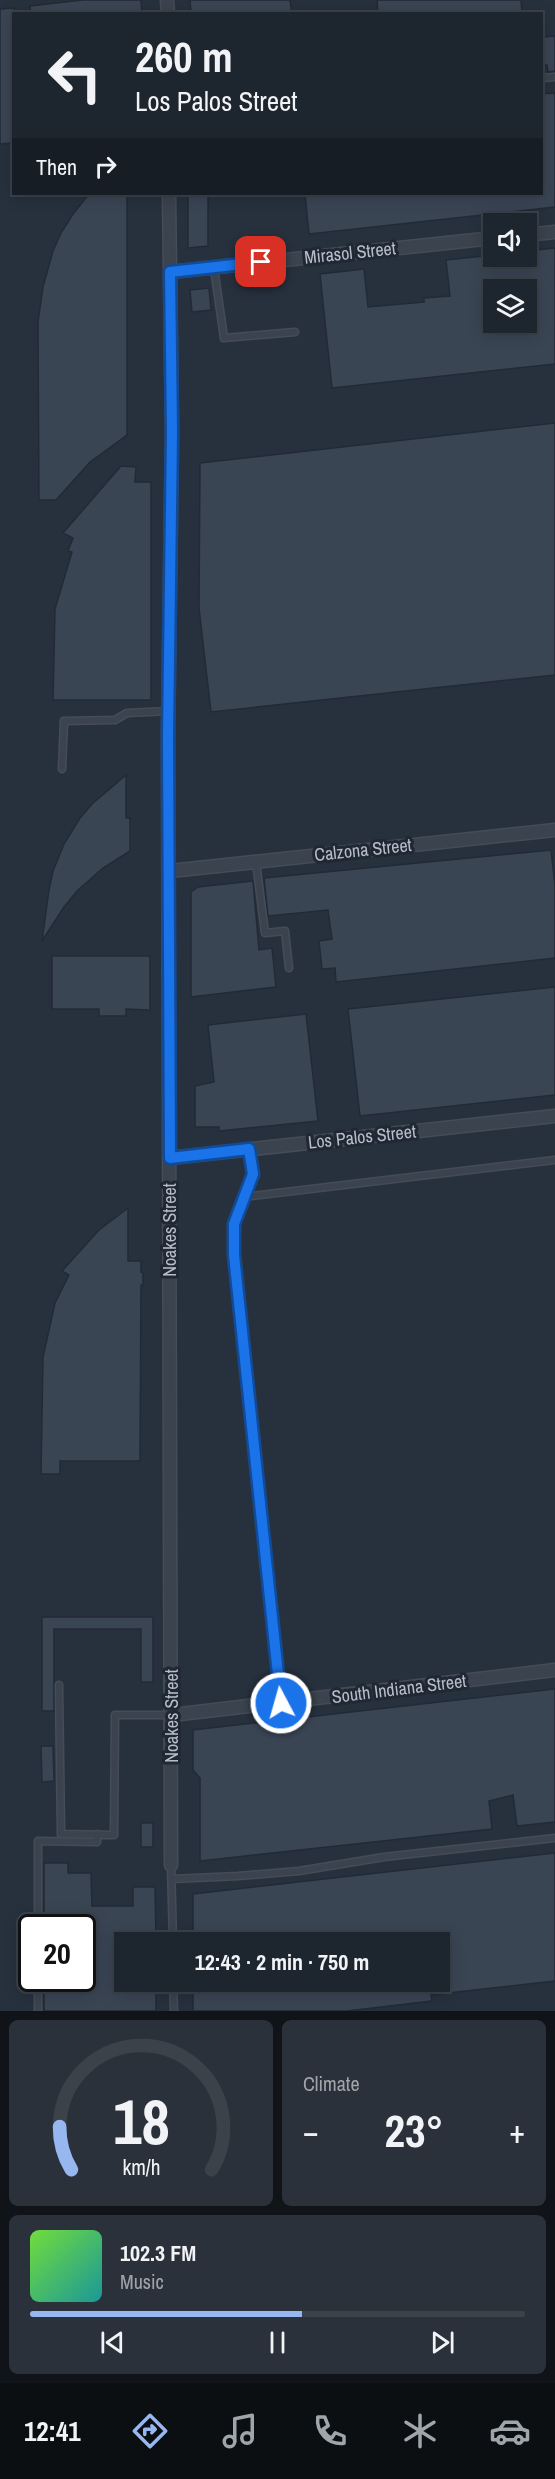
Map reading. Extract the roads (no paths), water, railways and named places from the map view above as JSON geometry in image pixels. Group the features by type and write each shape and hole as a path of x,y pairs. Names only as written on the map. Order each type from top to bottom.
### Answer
{"street":[{"name":"Noakes Street","path":"169,195 172,432 169,711 171,1865"},
{"path":"537,234 555,232"},
{"name":"Mirasol Street","path":"170,272 483,239"},
{"name":"Calzona Street","path":"170,871 555,830"},
{"name":"Los Palos Street","path":"170,1158 555,1116"},
{"name":"South Indiana Street","path":"172,1715 555,1670"}],"lane":[{"path":"214,267 224,338 295,332"},
{"path":"62,769 64,721 115,720 127,713 169,711"},
{"path":"256,862 265,933 285,931 289,968"},
{"path":"249,1149 253,1174 234,1224 234,1255 281,1703"},
{"path":"243,1197 555,1160"},
{"path":"59,1684 61,1834 114,1835 116,1715 172,1715"},
{"path":"38,1914 39,1841 97,1842 97,1834"},
{"path":"171,1879 299,1870 394,1856 555,1838"},
{"name":"Noakes Street","path":"171,1865 172,1932"},
{"path":"38,1992 38,2011"},
{"path":"173,1992 174,2011"}]}
